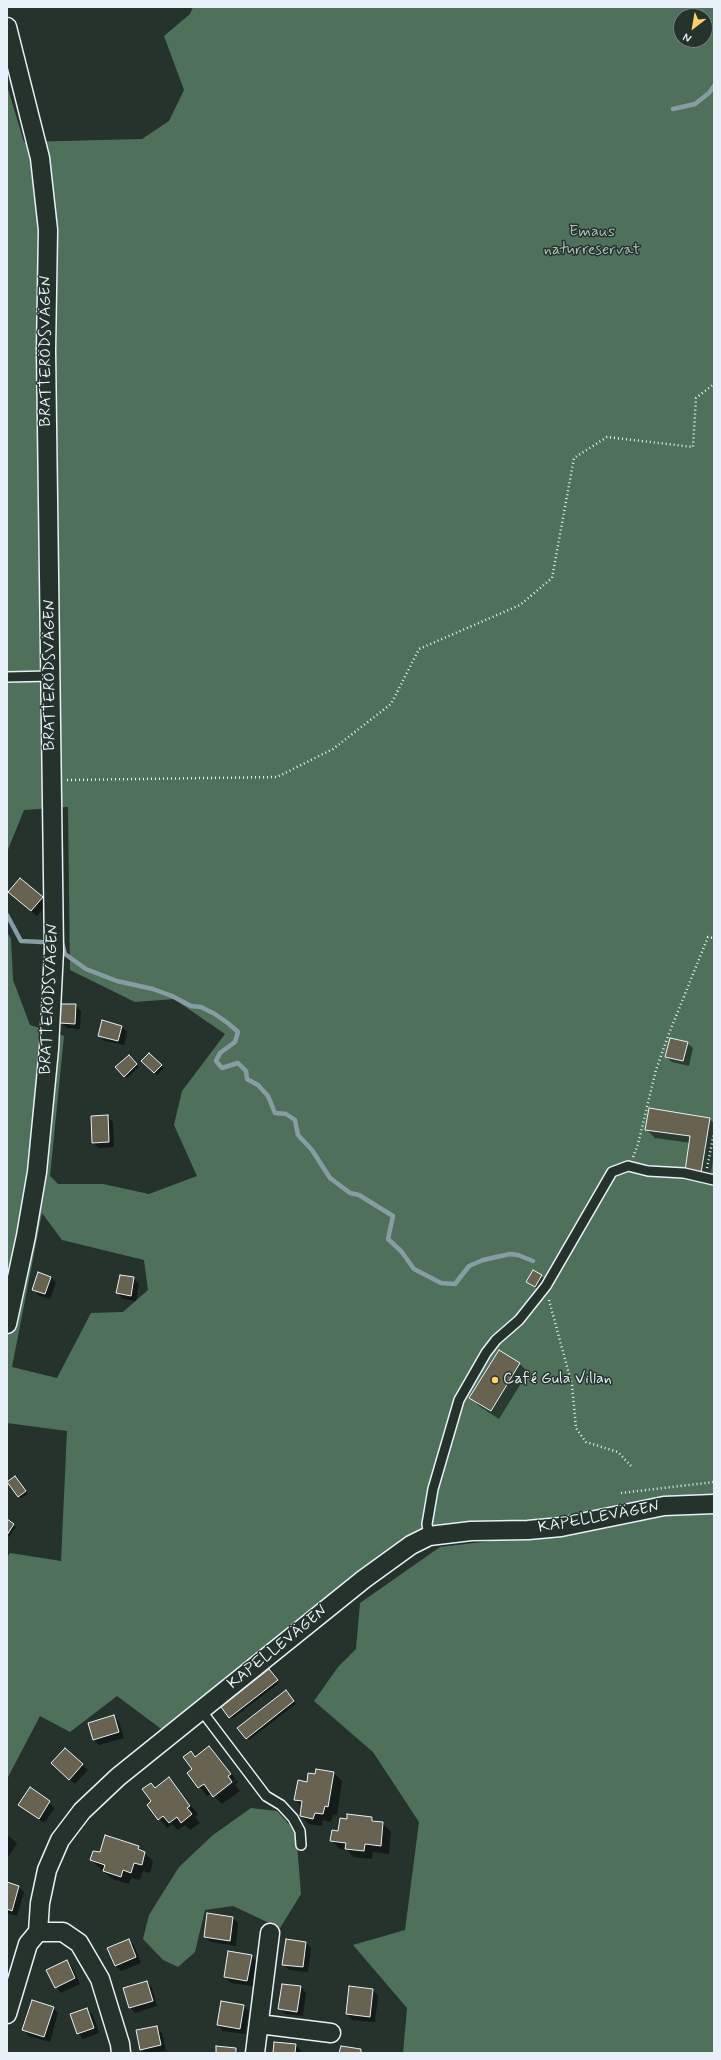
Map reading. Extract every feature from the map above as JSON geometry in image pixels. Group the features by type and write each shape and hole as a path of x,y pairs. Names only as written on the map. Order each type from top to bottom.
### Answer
{"street":[{"name":"BRATTERÖDSVÄGEN","path":"7,27 40,158 48,230 46,350 54,951 49,1049 37,1172 26,1236 7,1324"},
{"name":"KAPELLEVÄGEN","path":"38,1932 40,1903 47,1870 60,1840 82,1811 118,1777 364,1579 411,1545 430,1536 471,1531 528,1530 561,1527 664,1506 714,1504"},
{"path":"7,2014 28,1944 38,1932 63,1932 79,1943 100,1979 120,2044 121,2053"},
{"path":"255,2053 270,1933"},
{"path":"258,2024 331,2033"}],"lane":[{"path":"7,677 50,676"},
{"path":"430,1536 427,1524 433,1489 459,1400 486,1353 496,1340 519,1320 546,1286 612,1172 628,1166 648,1171 684,1173 710,1179"},
{"path":"201,1710 266,1796 281,1805 293,1818 300,1831 301,1845"}],"path":[{"path":"51,781 277,777 333,749 392,704 419,649 520,606 552,578 574,458 607,436 693,448 696,398 714,384"},
{"path":"628,1166 638,1144 656,1070 671,1029 708,937 714,938"},
{"path":"710,1179 714,1133"},
{"path":"546,1286 572,1385 576,1428 586,1442 618,1452 631,1466"},
{"path":"621,1493 714,1482"}],"green space":[{"name":"Emaus naturreservat","path":"193,7 714,7 714,1496 551,1524 500,1526 386,1553 301,1616 265,1648 164,1731 117,1696 70,1732 40,1716 7,1779 7,1558 10,1553 61,1561 67,1431 7,1423 7,932 11,939 13,980 30,1025 64,1036 50,1176 58,1184 103,1184 149,1194 197,1176 174,1125 182,1091 225,1034 174,999 135,1002 70,970 68,807 24,810 7,852 7,86 24,142 142,139 169,121 184,90 164,36 190,14","holes":["42,1213 62,1240 144,1260 148,1290 123,1312 91,1313 57,1378 12,1367"]},
{"path":"688,1511 714,1513 714,2053 403,2053 407,2008 353,1945 405,1930 419,1822 373,1752 314,1701 338,1667 356,1649 360,1603 440,1547 610,1527 646,1517"},
{"path":"251,1808 277,1811 296,1832 301,1894 280,1928 233,1906 205,1910 195,1952 178,1967 163,1960 143,1939 149,1915 179,1867 213,1835"}],"building":[{"path":"20,878 43,897 31,911 8,892"},
{"path":"61,1004 76,1004 75,1024 60,1023"},
{"path":"102,1020 122,1026 118,1041 98,1036"},
{"path":"670,1038 688,1042 683,1061 665,1057"},
{"path":"149,1053 162,1065 154,1073 141,1061"},
{"path":"129,1055 137,1064 124,1077 115,1067"},
{"path":"649,1108 710,1118 701,1173 685,1171 690,1136 645,1130"},
{"path":"108,1115 109,1142 92,1143 91,1116"},
{"path":"533,1270 542,1275 535,1287 526,1282"},
{"path":"38,1272 51,1277 45,1294 32,1290"},
{"path":"120,1275 134,1277 131,1296 116,1293"},
{"path":"499,1350 520,1363 491,1411 469,1398"},
{"path":"15,1476 26,1491 18,1497 7,1482"},
{"path":"7,1519 14,1524 7,1535"},
{"path":"269,1669 278,1680 229,1718 221,1707"},
{"path":"286,1690 294,1701 246,1739 237,1728"},
{"path":"114,1715 119,1732 93,1740 88,1723"},
{"path":"209,1746 231,1774 228,1776 232,1782 213,1797 204,1784 198,1788 187,1773 192,1769 183,1757 191,1751 195,1757"},
{"path":"65,1748 83,1764 69,1780 51,1763"},
{"path":"316,1769 334,1772 328,1807 325,1806 323,1814 315,1813 313,1819 300,1816 302,1801 294,1800 298,1780 307,1782 308,1773 315,1774"},
{"path":"169,1777 190,1806 187,1808 192,1814 181,1823 177,1817 169,1823 163,1816 158,1820 147,1805 151,1801 142,1789 151,1783 155,1788"},
{"path":"30,1787 50,1801 39,1819 18,1805"},
{"path":"347,1814 372,1817 372,1821 383,1822 381,1846 365,1844 364,1851 345,1849 346,1843 330,1841 332,1830 338,1831 340,1818 347,1819"},
{"path":"105,1835 139,1846 138,1849 145,1852 142,1865 134,1863 131,1873 123,1870 121,1877 103,1871 105,1865 90,1860 93,1851 100,1852"},
{"path":"7,1882 19,1886 12,1911 7,1909"},
{"path":"207,1913 233,1917 230,1941 204,1937"},
{"path":"129,1939 136,1957 115,1966 107,1948"},
{"path":"286,1939 306,1942 303,1967 282,1965"},
{"path":"228,1951 252,1955 247,1981 224,1977"},
{"path":"67,1960 75,1978 55,1988 46,1970"},
{"path":"147,1981 153,2001 129,2008 123,1988"},
{"path":"282,1984 301,1986 297,2012 278,2009"},
{"path":"349,1986 373,1989 370,2017 346,2014"},
{"path":"32,2000 54,2007 44,2037 22,2030"},
{"path":"221,2001 244,2005 240,2029 217,2025"},
{"path":"87,2008 94,2028 77,2034 70,2014"},
{"path":"157,2026 161,2045 140,2050 136,2030"},
{"path":"274,2042 296,2044 295,2053 273,2053"},
{"path":"216,2046 236,2048 236,2053 216,2053"},
{"path":"341,2046 361,2049 361,2053 339,2053"}],"waterway":[{"path":"673,109 695,104 709,93 714,86"},
{"path":"7,915 21,941 42,942"},
{"path":"62,943 65,954 86,969 117,981 153,989 172,996 191,1006 201,1007 215,1014 238,1032 235,1042 220,1053 216,1061 222,1068 238,1063 246,1071 247,1079 258,1085 268,1096 275,1113 286,1114 295,1120 298,1135 312,1150 330,1178 350,1193 359,1195 393,1216 388,1239 401,1251 414,1269 441,1283 455,1284 469,1266 483,1260 510,1254 518,1255 533,1261"}],"place":[{"name":"Café Gula Villan","path":"495,1380"}]}
